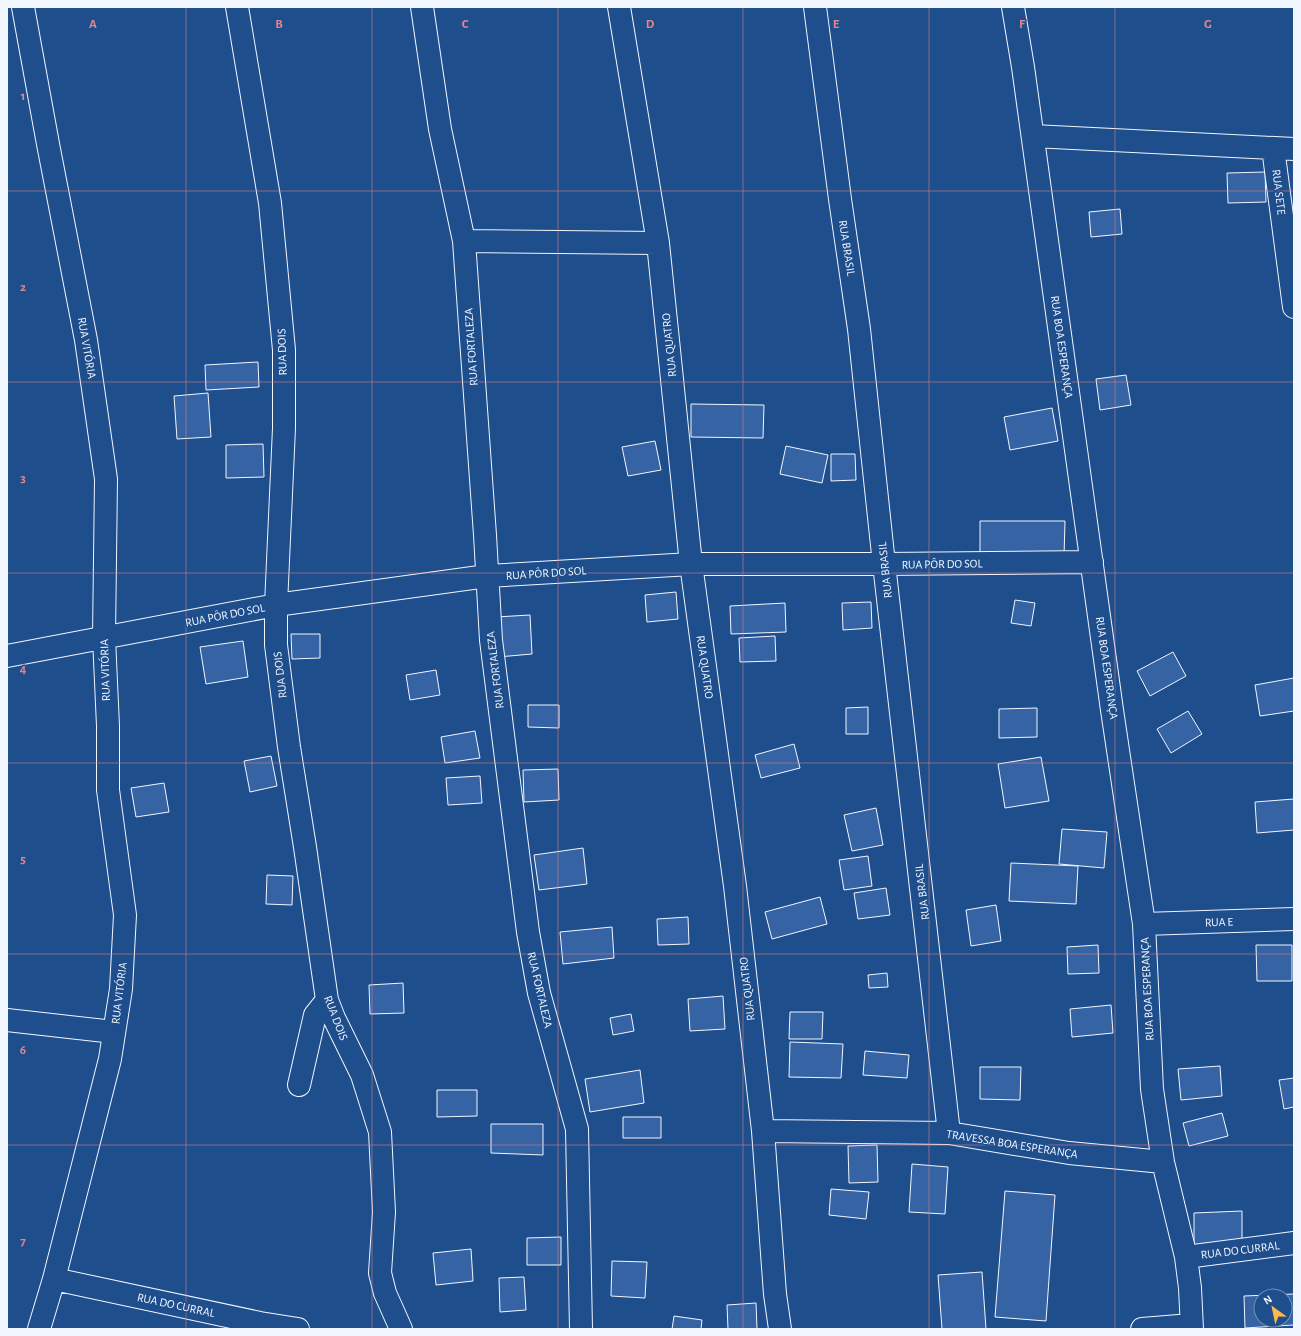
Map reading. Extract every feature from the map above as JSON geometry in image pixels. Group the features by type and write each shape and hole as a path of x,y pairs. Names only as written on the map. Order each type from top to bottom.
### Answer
{"street":[{"name":"RUA VITÓRIA","path":"23,7 86,340 106,479 104,638 108,726 108,790 125,915 122,989 110,1059 54,1279 39,1329"},
{"name":"RUA DOIS","path":"237,7 270,203 284,350 284,428 276,605 276,645 289,748 305,846 327,1000 334,1018 362,1075 380,1132 384,1212 380,1273 385,1294 401,1329"},
{"name":"RUA FORTALEZA","path":"422,7 440,129 464,242 490,640 528,932 539,993 577,1129 581,1329"},
{"name":"RUA QUATRO","path":"619,7 658,243 691,564 735,886 764,1131 775,1294 780,1329"},
{"name":"RUA BRASIL","path":"815,7 840,199 859,329 884,564 949,1133"},
{"name":"RUA BOA ESPERANÇA","path":"1013,7 1033,136 1112,710 1144,924 1152,1089 1163,1162 1186,1257 1190,1288 1191,1327"},
{"path":"1033,136 1284,149"},
{"name":"RUA SETE","path":"1284,149 1294,307"},
{"path":"464,242 658,243"},
{"name":"RUA PÔR DO SOL","path":"7,656 276,605 487,576 691,564 1092,562"},
{"name":"RUA E","path":"1144,924 1294,919"},
{"path":"299,1085 315,1015 327,1000"},
{"path":"7,1020 114,1032"},
{"name":"TRAVESSA BOA ESPERANÇA","path":"764,1131 949,1133 1069,1153 1163,1162"},
{"name":"RUA DO CURRAL","path":"1186,1257 1294,1243"},
{"name":"RUA DO CURRAL","path":"54,1279 260,1323 298,1329"},
{"path":"1142,1329 1191,1327"}],"building":[{"path":"1265,172 1266,202 1228,203 1227,173"},
{"path":"1120,209 1122,234 1091,237 1089,212"},
{"path":"258,362 259,387 206,390 205,365"},
{"path":"1126,375 1131,405 1100,410 1096,379"},
{"path":"208,393 211,437 177,439 174,396"},
{"path":"691,404 764,405 763,438 691,437"},
{"path":"1052,408 1058,441 1010,450 1004,417"},
{"path":"655,441 661,470 628,476 622,447"},
{"path":"263,444 264,477 226,478 226,445"},
{"path":"786,446 828,455 822,483 780,474"},
{"path":"831,454 855,454 856,480 831,481"},
{"path":"980,521 1065,521 1064,557 980,557"},
{"path":"676,592 678,619 647,622 645,595"},
{"path":"1015,600 1035,603 1031,626 1011,623"},
{"path":"871,602 872,628 843,630 842,603"},
{"path":"785,603 786,632 731,634 730,606"},
{"path":"530,615 532,654 498,657 496,617"},
{"path":"291,634 320,634 320,658 292,659"},
{"path":"775,636 776,661 740,662 739,638"},
{"path":"243,641 248,677 206,684 200,647"},
{"path":"1173,652 1186,676 1150,696 1137,671"},
{"path":"436,670 440,695 410,700 406,675"},
{"path":"1294,678 1294,711 1260,716 1255,685"},
{"path":"528,705 559,705 559,728 528,727"},
{"path":"868,707 868,734 846,734 846,708"},
{"path":"1037,708 1037,737 999,738 999,709"},
{"path":"1188,711 1202,734 1171,753 1157,729"},
{"path":"475,731 480,758 445,763 441,737"},
{"path":"794,744 800,768 761,778 755,755"},
{"path":"271,756 277,786 250,792 244,761"},
{"path":"1041,757 1049,801 1005,808 998,764"},
{"path":"558,769 559,800 524,802 523,770"},
{"path":"480,776 482,803 448,805 446,778"},
{"path":"164,783 169,812 136,817 131,788"},
{"path":"1294,799 1294,830 1257,833 1255,802"},
{"path":"876,808 883,845 852,851 844,815"},
{"path":"1062,829 1107,832 1104,868 1059,864"},
{"path":"583,848 587,884 539,890 534,855"},
{"path":"868,856 872,886 844,890 839,860"},
{"path":"1011,863 1078,866 1076,904 1009,901"},
{"path":"267,875 293,876 292,905 266,904"},
{"path":"886,888 890,915 858,919 854,893"},
{"path":"820,897 827,924 772,939 765,912"},
{"path":"996,905 1001,941 971,946 966,910"},
{"path":"688,917 689,944 658,945 657,919"},
{"path":"612,927 614,958 563,964 560,932"},
{"path":"1098,945 1099,973 1068,974 1067,947"},
{"path":"1256,945 1292,945 1292,981 1257,981"},
{"path":"887,973 888,987 869,988 868,975"},
{"path":"403,983 404,1013 370,1014 369,985"},
{"path":"723,996 725,1029 690,1031 688,999"},
{"path":"1111,1005 1113,1033 1072,1037 1070,1009"},
{"path":"790,1012 823,1012 822,1039 789,1039"},
{"path":"631,1014 634,1031 613,1035 610,1018"},
{"path":"790,1042 843,1044 841,1078 789,1077"},
{"path":"865,1051 909,1055 907,1078 863,1075"},
{"path":"1220,1066 1222,1096 1181,1100 1178,1069"},
{"path":"980,1067 1021,1067 1020,1100 980,1099"},
{"path":"640,1070 644,1103 590,1112 585,1079"},
{"path":"1294,1078 1294,1107 1284,1109 1279,1080"},
{"path":"437,1090 477,1090 477,1116 437,1117"},
{"path":"1222,1113 1228,1136 1189,1146 1183,1123"},
{"path":"623,1117 661,1117 661,1138 623,1138"},
{"path":"491,1124 543,1124 543,1155 491,1153"},
{"path":"877,1145 878,1182 849,1183 848,1146"},
{"path":"912,1164 948,1167 945,1214 909,1212"},
{"path":"831,1189 869,1192 866,1219 829,1215"},
{"path":"1005,1191 1055,1195 1046,1321 995,1317"},
{"path":"1242,1211 1242,1247 1194,1248 1194,1213"},
{"path":"561,1237 561,1265 527,1265 527,1238"},
{"path":"471,1249 473,1281 436,1285 433,1253"},
{"path":"612,1261 647,1262 645,1298 611,1296"},
{"path":"982,1272 986,1329 942,1329 938,1275"},
{"path":"524,1277 526,1310 500,1312 499,1278"},
{"path":"1294,1294 1294,1325 1293,1325"},
{"path":"1244,1296 1253,1296 1253,1328 1245,1328"},
{"path":"756,1303 757,1329 728,1329 727,1305"},
{"path":"674,1316 702,1320 701,1329 672,1329"}]}
